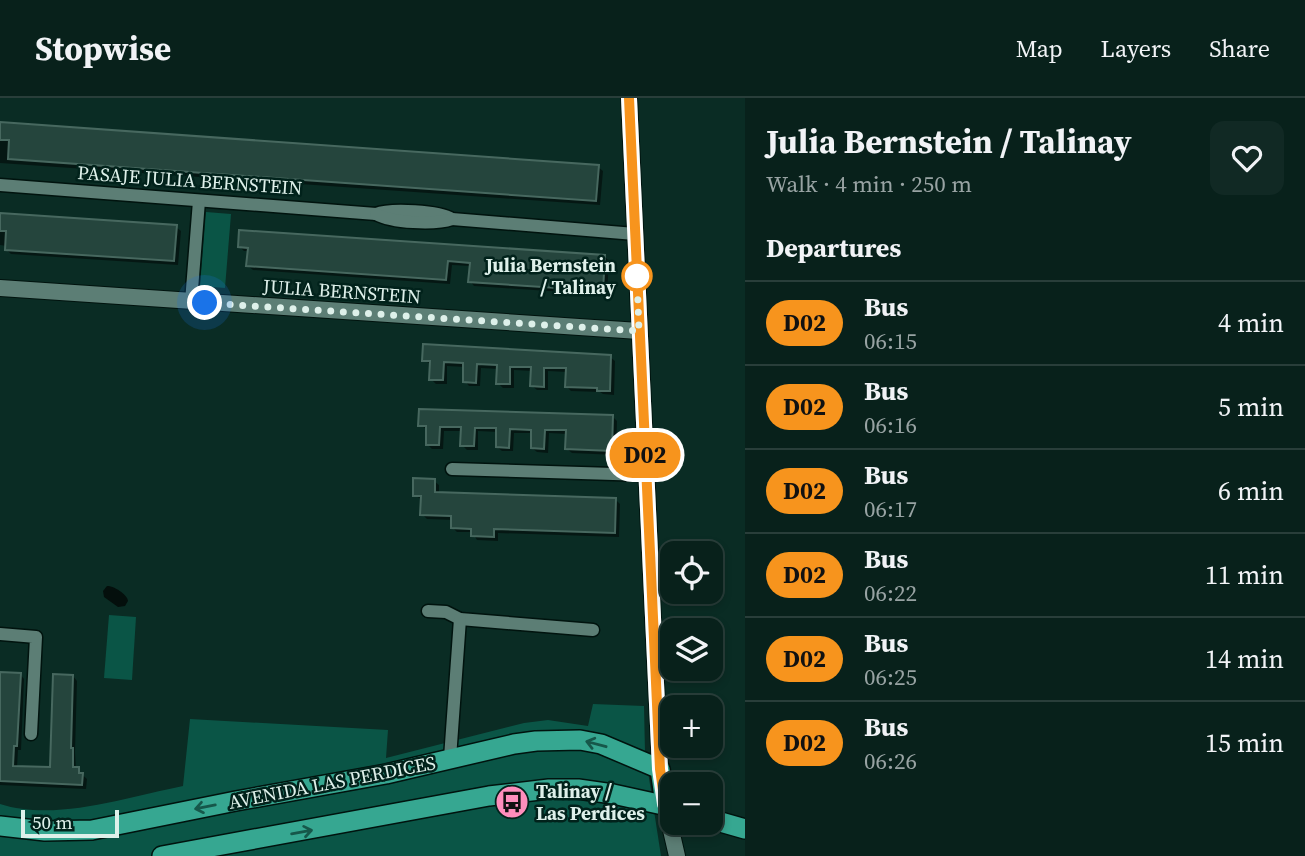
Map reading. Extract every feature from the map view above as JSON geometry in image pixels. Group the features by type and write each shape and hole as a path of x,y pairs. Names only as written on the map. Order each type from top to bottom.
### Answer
{"main road":[{"name":"AVENIDA LAS PERDICES","path":"0,826 45,831 92,830 386,774 514,744 565,739 601,744 660,769"},
{"path":"162,856 523,791 578,789 660,804"},
{"path":"723,823 745,828"}],"street":[{"path":"629,98 660,769"},
{"name":"PASAJE JULIA BERNSTEIN","path":"0,185 376,214 390,211 438,214 453,219 635,233"},
{"path":"191,302 199,201"},
{"name":"JULIA BERNSTEIN","path":"0,288 639,331"},
{"path":"452,470 646,475"},
{"path":"428,611 446,612 460,619 593,629"},
{"path":"450,758 460,619"},
{"path":"0,634 36,637 31,734"},
{"path":"673,835 677,856"}],"green space":[{"path":"206,212 231,214 225,288 200,286"},
{"path":"109,615 136,617 132,680 104,678"},
{"path":"593,704 644,706 645,752 661,856 0,856 0,804 22,809 68,809 183,786 190,719 388,730 386,758 524,723 548,720 588,726"}],"shaded area":[{"path":"107,586 125,596 128,601 125,606 118,607 104,597 103,591"}],"building":[{"path":"0,122 599,165 596,201 8,159 9,140 0,140"},
{"path":"0,213 177,225 174,261 5,250 6,231 0,231"},
{"path":"239,230 605,255 603,291 468,282 470,263 448,261 446,280 246,266 248,248 238,247"},
{"path":"423,344 611,355 610,391 565,387 566,368 544,368 544,387 530,386 531,367 510,367 510,384 496,384 497,365 477,364 476,383 463,382 463,363 444,362 443,380 429,380 430,361 422,361"},
{"path":"419,409 613,415 612,451 565,449 566,430 545,430 544,449 531,448 531,430 510,429 509,448 496,447 496,428 475,428 474,446 460,446 461,427 440,427 439,445 426,445 426,426 418,426"},
{"path":"413,478 435,479 435,492 616,498 615,533 494,529 494,537 471,536 471,529 451,528 451,516 420,515 421,496 413,496"},
{"path":"0,672 21,673 17,746 14,746 13,766 50,767 53,674 73,675 71,748 73,767 79,767 79,773 83,773 82,785 0,781"}],"bus line":[{"name":"D02","path":"629,98 660,772"}],"place":[{"name":"Julia Bernstein / Talinay","path":"637,276"},
{"name":"Talinay / Las Perdices","path":"512,802"}],"route":[{"path":"205,303 639,331 637,276"}]}
